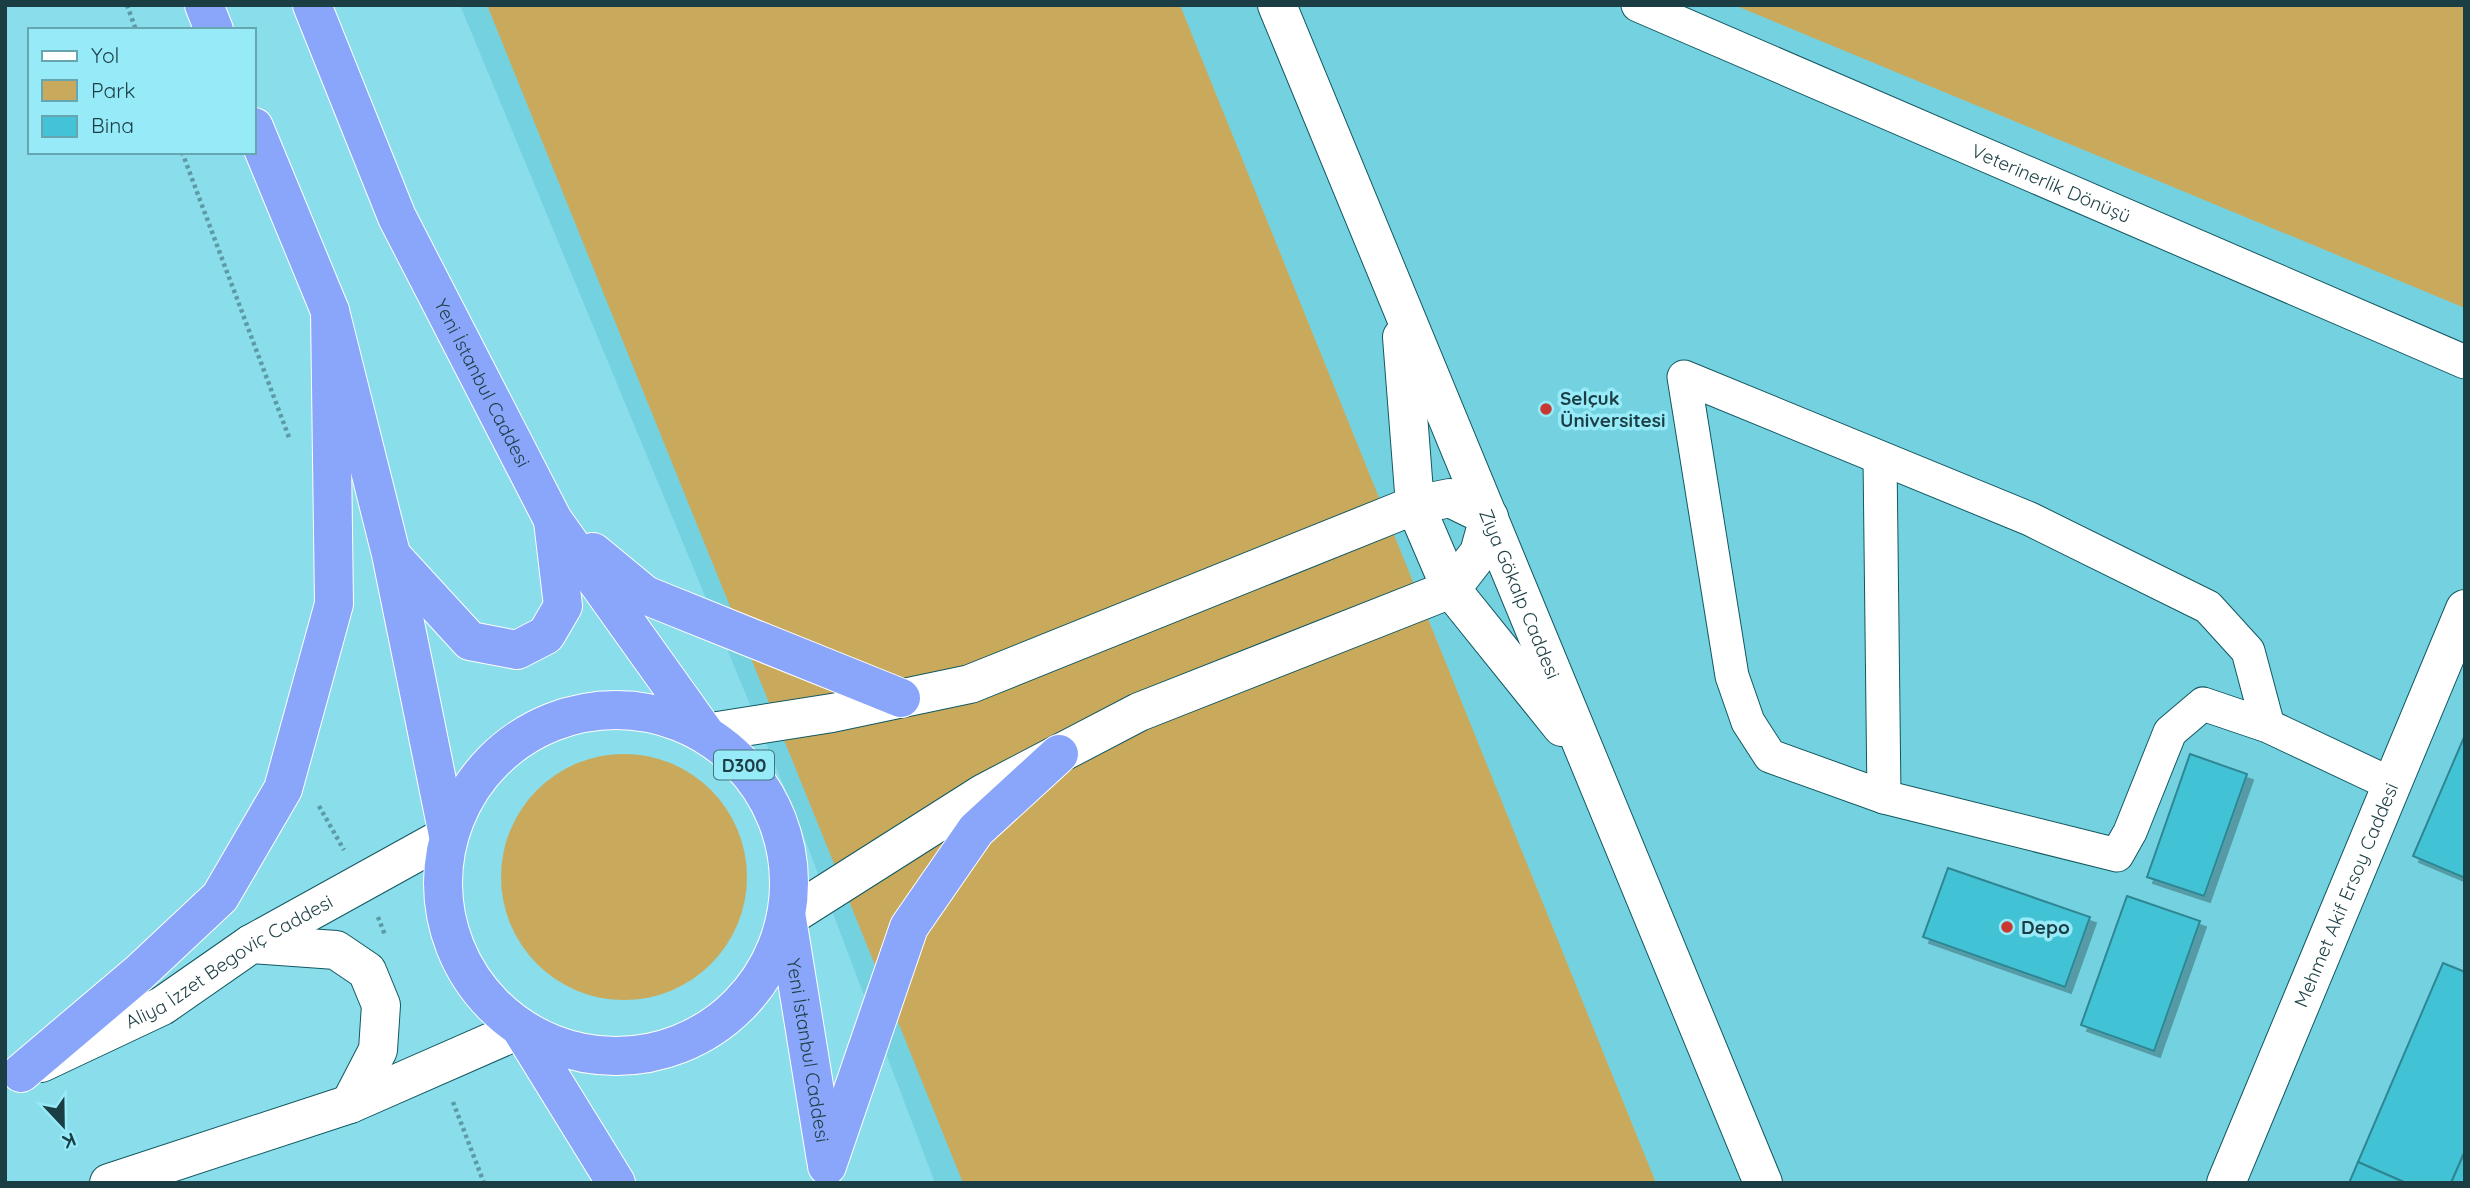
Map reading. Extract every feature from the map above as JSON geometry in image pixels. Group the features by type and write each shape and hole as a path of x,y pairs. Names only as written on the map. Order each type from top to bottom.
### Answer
{"highway":[{"path":"204,5 213,28"},
{"name":"Yeni İstanbul Caddesi","path":"312,5 397,217 553,520 705,733"},
{"name":"D300","path":"256,132 330,311 391,554 448,835"},
{"path":"13,1076 139,973 220,897 283,789 334,604 330,311"},
{"path":"391,554 470,641 517,650 546,635 563,606 553,520"},
{"path":"553,520 645,594 901,698"},
{"name":"D300","path":"603,709 655,713 705,733 747,767 776,812 790,864 786,918 766,970 730,1014 683,1043 628,1056 572,1051 521,1029 487,1001 461,964 446,923 442,879 448,835 470,787 506,748 552,721 603,709"},
{"path":"829,1174 909,927 976,830 1059,754"},
{"name":"Yeni İstanbul Caddesi","path":"786,918 829,1174"},
{"name":"D300","path":"521,1029 616,1183"}],"street":[{"name":"Ziya Gökalp Caddesi","path":"1277,5 1763,1183"},
{"name":"Veterinerlik Dönüşü","path":"1638,5 2465,362"},
{"path":"1399,300 1415,505 1451,589 1590,762"},
{"path":"2268,726 2248,651 2208,607 2030,519 1684,377 1732,676 1748,722 1770,756 1884,797 2116,855 2130,832 2170,732 2203,704 2268,726 2391,784"},
{"path":"1880,458 1884,797"},
{"path":"705,733 832,713 970,684 1415,505 1450,498 1489,517 1479,553 1451,589 1139,712 984,793 786,918"},
{"name":"Mehmet Akif Ersoy Caddesi","path":"2226,1183 2465,609"},
{"name":"Aliya İzzet Begoviç Caddesi","path":"13,1076 162,1006 251,944 448,835"},
{"path":"251,944 336,950 367,971 381,1005 378,1050 350,1104"},
{"path":"109,1183 350,1104 521,1029"}],"path":[{"path":"127,5 135,28"}],"shaded area":[{"name":"Selçuk Üniversitesi","path":"460,5 2465,5 2465,1183 935,1183 795,813"}],"green space":[{"path":"487,5 1180,5 1656,1183 963,1183"},
{"path":"1734,5 2465,5 2465,308"},
{"path":"624,754 671,764 692,775 711,790 726,809 737,830 747,877 737,924 726,945 711,964 692,979 671,990 624,1000 577,990 556,979 537,964 522,945 511,924 501,877 511,830 522,809 537,790 556,775 577,764"}],"building":[{"path":"2465,735 2465,878 2413,856"},
{"path":"2190,754 2247,774 2204,896 2147,877"},
{"name":"Depo","path":"1948,868 2090,917 2065,987 1923,937"},
{"name":"Depo","path":"2127,896 2200,921 2154,1051 2081,1025"},
{"path":"2443,963 2465,972 2465,1151 2451,1183 2406,1183 2358,1162"},
{"path":"2465,1151 2465,1183 2451,1183"},
{"path":"2358,1162 2406,1183 2349,1183"}],"place":[{"name":"Selçuk Üniversitesi","path":"1546,409"},
{"name":"Depo","path":"2007,927"}]}
